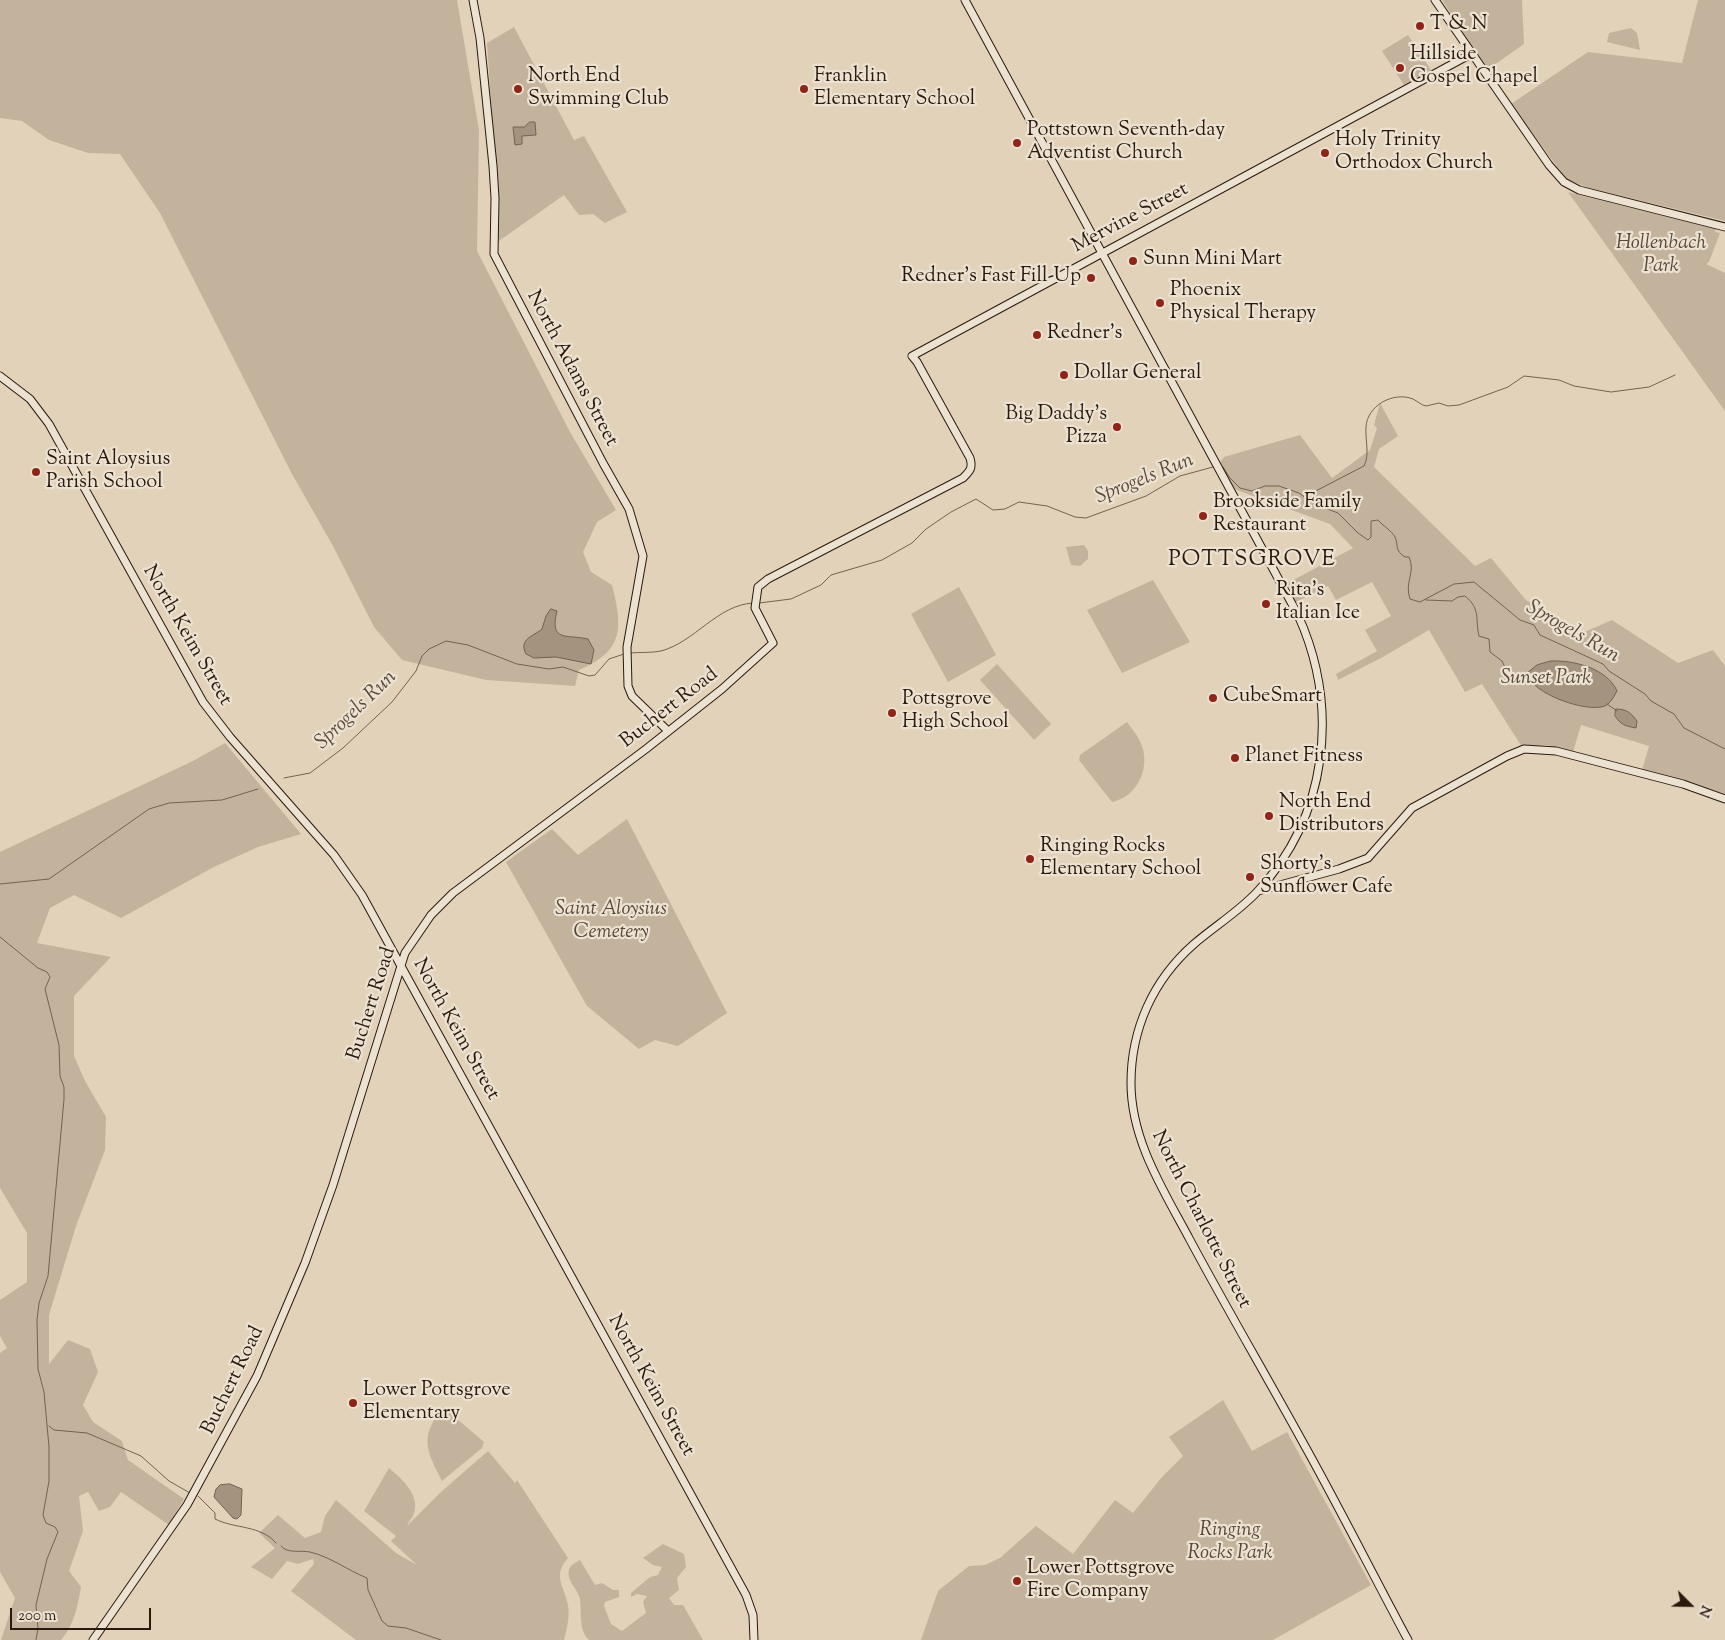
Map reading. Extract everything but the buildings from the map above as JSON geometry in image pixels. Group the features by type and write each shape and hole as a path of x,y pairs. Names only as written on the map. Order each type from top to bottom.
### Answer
{"street":[{"name":"North Adams Street","path":"473,0 480,38 493,166 495,204 494,254 632,516 643,556 627,647 628,686 632,696 668,731"},
{"path":"965,0 1102,253"},
{"path":"1435,0 1549,165 1564,182 1592,194 1725,227"},
{"name":"Mervine Street","path":"972,465 952,424 912,356 1471,54"},
{"name":"North Charlotte Street","path":"1102,253 1305,631 1316,664 1323,703 1324,737 1320,766 1308,810 1284,857 1258,891 1174,964 1148,1004 1134,1046 1131,1065 1131,1086 1136,1128 1159,1183 1238,1331 1300,1438 1408,1640"},
{"name":"North Keim Street","path":"0,376 30,400 49,424 203,702 230,737 339,861 362,894 746,1595 753,1616 754,1640"},
{"name":"Buchert Road","path":"93,1640 188,1505 257,1376 305,1263 333,1185 401,965 412,940 447,898 722,689 774,642 755,603 758,587 768,579 963,478 970,471 972,465"},
{"path":"1258,891 1357,863 1374,853 1412,808 1507,756 1524,749 1540,748 1579,756 1692,787 1725,799"}],"green space":[{"path":"0,0 457,0 479,130 477,251 570,432 616,510 597,522 583,552 591,572 612,585 618,614 616,636 612,646 605,655 579,670 575,686 486,680 402,660 374,627 333,546 292,474 160,213 120,154 88,153 49,140 22,121 0,118"},
{"path":"1442,0 1522,0 1524,44 1487,70"},
{"path":"1698,0 1725,0 1725,221 1589,188 1568,180 1511,104 1588,52 1682,63"},
{"name":"North End Swimming Club","path":"514,27 574,140 584,136 627,212 605,223 593,214 579,215 564,195 496,243 498,206 487,43"},
{"path":"1631,28 1637,33 1640,50 1607,42 1609,33"},
{"path":"1408,35 1431,70 1404,85 1382,51"},
{"name":"Hollenbach Park","path":"1568,192 1716,229 1715,232 1720,233 1709,262 1706,264 1725,273 1725,411"},
{"name":"Sunset Park","path":"1380,403 1398,436 1379,449 1374,467 1475,566 1491,558 1526,600 1580,634 1612,620 1678,663 1713,650 1725,666 1725,795 1642,770 1649,746 1581,725 1573,752 1546,745 1522,747 1482,684 1465,692 1429,630 1338,680 1336,674 1377,651 1365,630 1391,616 1372,582 1336,600 1328,586 1296,602 1286,584 1353,548 1330,524 1234,489 1220,462 1224,457 1300,435 1332,478 1370,450 1377,428 1374,425"},
{"path":"1084,545 1088,551 1088,559 1080,566 1071,565 1066,547"},
{"path":"1153,580 1190,642 1122,673 1087,610"},
{"path":"959,587 996,655 948,682 911,614"},
{"path":"997,664 1051,724 1034,740 980,680"},
{"path":"1127,722 1142,746 1144,755 1143,773 1135,788 1121,799 1112,802 1079,760 1080,755"},
{"path":"225,743 301,834 258,847 212,868 121,918 74,895 50,908 37,943 111,957 74,996 74,1056 85,1081 106,1117 105,1150 76,1226 49,1315 49,1364 68,1340 90,1349 98,1372 83,1405 93,1422 122,1441 128,1460 184,1499 169,1525 121,1492 110,1507 99,1511 88,1492 79,1496 83,1531 69,1571 81,1587 77,1608 69,1628 61,1640 1,1640 15,1598 0,1572 0,1353 7,1348 0,1336 0,1300 27,1282 27,1233 0,1188 0,852 193,761"},
{"name":"Saint Aloysius Cemetery","path":"627,819 727,1013 678,1046 655,1040 639,1049 587,1006 506,862 552,829 578,855"},
{"name":"Ringing Rocks Park","path":"1223,1400 1252,1451 1287,1432 1371,1585 1273,1640 921,1640 938,1591 969,1566 985,1565 1000,1558 1036,1526 1073,1554 1115,1500 1133,1513 1162,1477 1183,1456 1169,1437"},
{"path":"443,1407 484,1442 482,1448 442,1481 429,1452 428,1436 430,1427"},
{"path":"488,1451 515,1483 517,1480 568,1558 563,1564 560,1576 569,1609 564,1640 356,1640 291,1591 314,1564 313,1559 298,1564 287,1561 272,1579 251,1567 275,1548 259,1533 278,1515 305,1538 321,1532 325,1516 336,1500 396,1553 417,1565 391,1541 396,1536 364,1511 389,1468 400,1477 413,1495 415,1509 407,1526 441,1492"},
{"path":"663,1544 684,1554 686,1567 677,1578 679,1590 669,1598 674,1605 683,1605 703,1640 589,1640 583,1631 579,1595 569,1578 570,1567 580,1560 595,1585 602,1583 613,1590 619,1590 619,1597 605,1602 604,1606 611,1624 622,1631 646,1613 643,1602 647,1596 637,1594 631,1597 631,1593 650,1577 658,1575 662,1567 653,1565 643,1558"}],"shaded area":[{"path":"530,122 535,122 536,135 522,136 522,144 515,145 513,127 524,127"},
{"path":"551,609 557,611 555,621 558,633 588,639 594,650 591,664 556,657 534,658 526,654 524,649 525,641 542,629 546,616"},
{"path":"1551,661 1579,664 1598,671 1606,676 1617,691 1607,705 1597,707 1573,704 1549,695 1531,681 1527,673 1537,665"},
{"path":"1616,709 1631,714 1637,721 1636,728 1621,723 1615,716"},
{"path":"230,1484 242,1489 241,1515 237,1519 233,1518 214,1497 216,1489 220,1485"}],"waterway":[{"path":"1306,496 1364,466 1367,457 1367,419 1376,407 1390,399 1405,397 1426,406 1439,403 1448,406 1459,405 1508,387 1524,376 1559,380 1574,386 1611,392 1649,387 1675,375"},
{"name":"Sprogels Run","path":"1220,466 1223,467 1240,488 1252,491 1265,486 1279,486 1299,493 1314,504 1338,513 1368,540 1371,537 1371,521 1378,520 1394,535 1399,552 1405,557 1409,557 1411,562 1408,588 1410,599 1420,602 1454,584 1474,582 1520,620 1534,625 1540,635 1603,664 1609,671 1645,694 1651,701 1674,714 1684,728 1725,749"},
{"name":"Sprogels Run","path":"759,603 791,599 821,585 831,575 882,560 912,543 926,529 951,512 976,499 993,510 1005,509 1019,502 1047,506 1075,517 1086,518 1146,496 1180,476 1213,467"},
{"path":"1426,600 1452,601 1458,597 1465,596 1475,610 1479,636 1489,639 1490,652 1502,661 1509,676 1530,680"},
{"name":"Sprogels Run","path":"630,653 661,651 685,640 728,610 740,605 753,603"},
{"name":"Sprogels Run","path":"284,778 310,773 343,748 392,702 416,671 422,656 429,649 446,641 468,645 517,664 549,669 563,667 589,676 595,675 609,659 624,654"},
{"path":"1607,704 1617,711"},
{"name":"Sprogels Run","path":"0,884 49,879 149,809 169,803 222,800 258,789"},
{"path":"0,937 38,968 47,972 50,977 45,989 59,1045 60,1076 64,1087 48,1276 39,1303 37,1320 38,1369 44,1392 49,1447 49,1481 43,1515 46,1523 55,1527 58,1532 47,1559 36,1605 38,1628 36,1640"},
{"path":"49,1426 54,1430 87,1433 141,1456 169,1481 190,1493"},
{"path":"198,1496 215,1513 215,1519 263,1533 276,1543"},
{"path":"281,1546 290,1551 306,1551 318,1554 367,1578 368,1590 382,1621 388,1626 406,1628 441,1640"}],"place":[{"name":"T & N","path":"1420,26"},
{"name":"Hillside Gospel Chapel","path":"1400,68"},
{"name":"North End Swimming Club","path":"518,89"},
{"name":"Franklin Elementary School","path":"804,89"},
{"name":"Pottstown Seventh-day Adventist Church","path":"1017,143"},
{"name":"Holy Trinity Orthodox Church","path":"1325,153"},
{"name":"Sunn Mini Mart","path":"1133,261"},
{"name":"Redner's Fast Fill-Up","path":"1091,278"},
{"name":"Phoenix Physical Therapy","path":"1160,303"},
{"name":"Redner's","path":"1037,335"},
{"name":"Dollar General","path":"1064,375"},
{"name":"Big Daddy's Pizza","path":"1117,427"},
{"name":"Saint Aloysius Parish School","path":"36,472"},
{"name":"Brookside Family Restaurant","path":"1203,516"},
{"name":"Rita's Italian Ice","path":"1266,604"},
{"name":"CubeSmart","path":"1213,698"},
{"name":"Pottsgrove High School","path":"892,713"},
{"name":"Planet Fitness","path":"1235,758"},
{"name":"North End Distributors","path":"1269,816"},
{"name":"Ringing Rocks Elementary School","path":"1030,859"},
{"name":"Shorty's Sunflower Cafe","path":"1250,877"},
{"name":"Lower Pottsgrove Elementary","path":"353,1403"},
{"name":"Lower Pottsgrove Fire Company","path":"1017,1581"}],"district":[{"name":"POTTSGROVE","path":"1252,561"}]}
